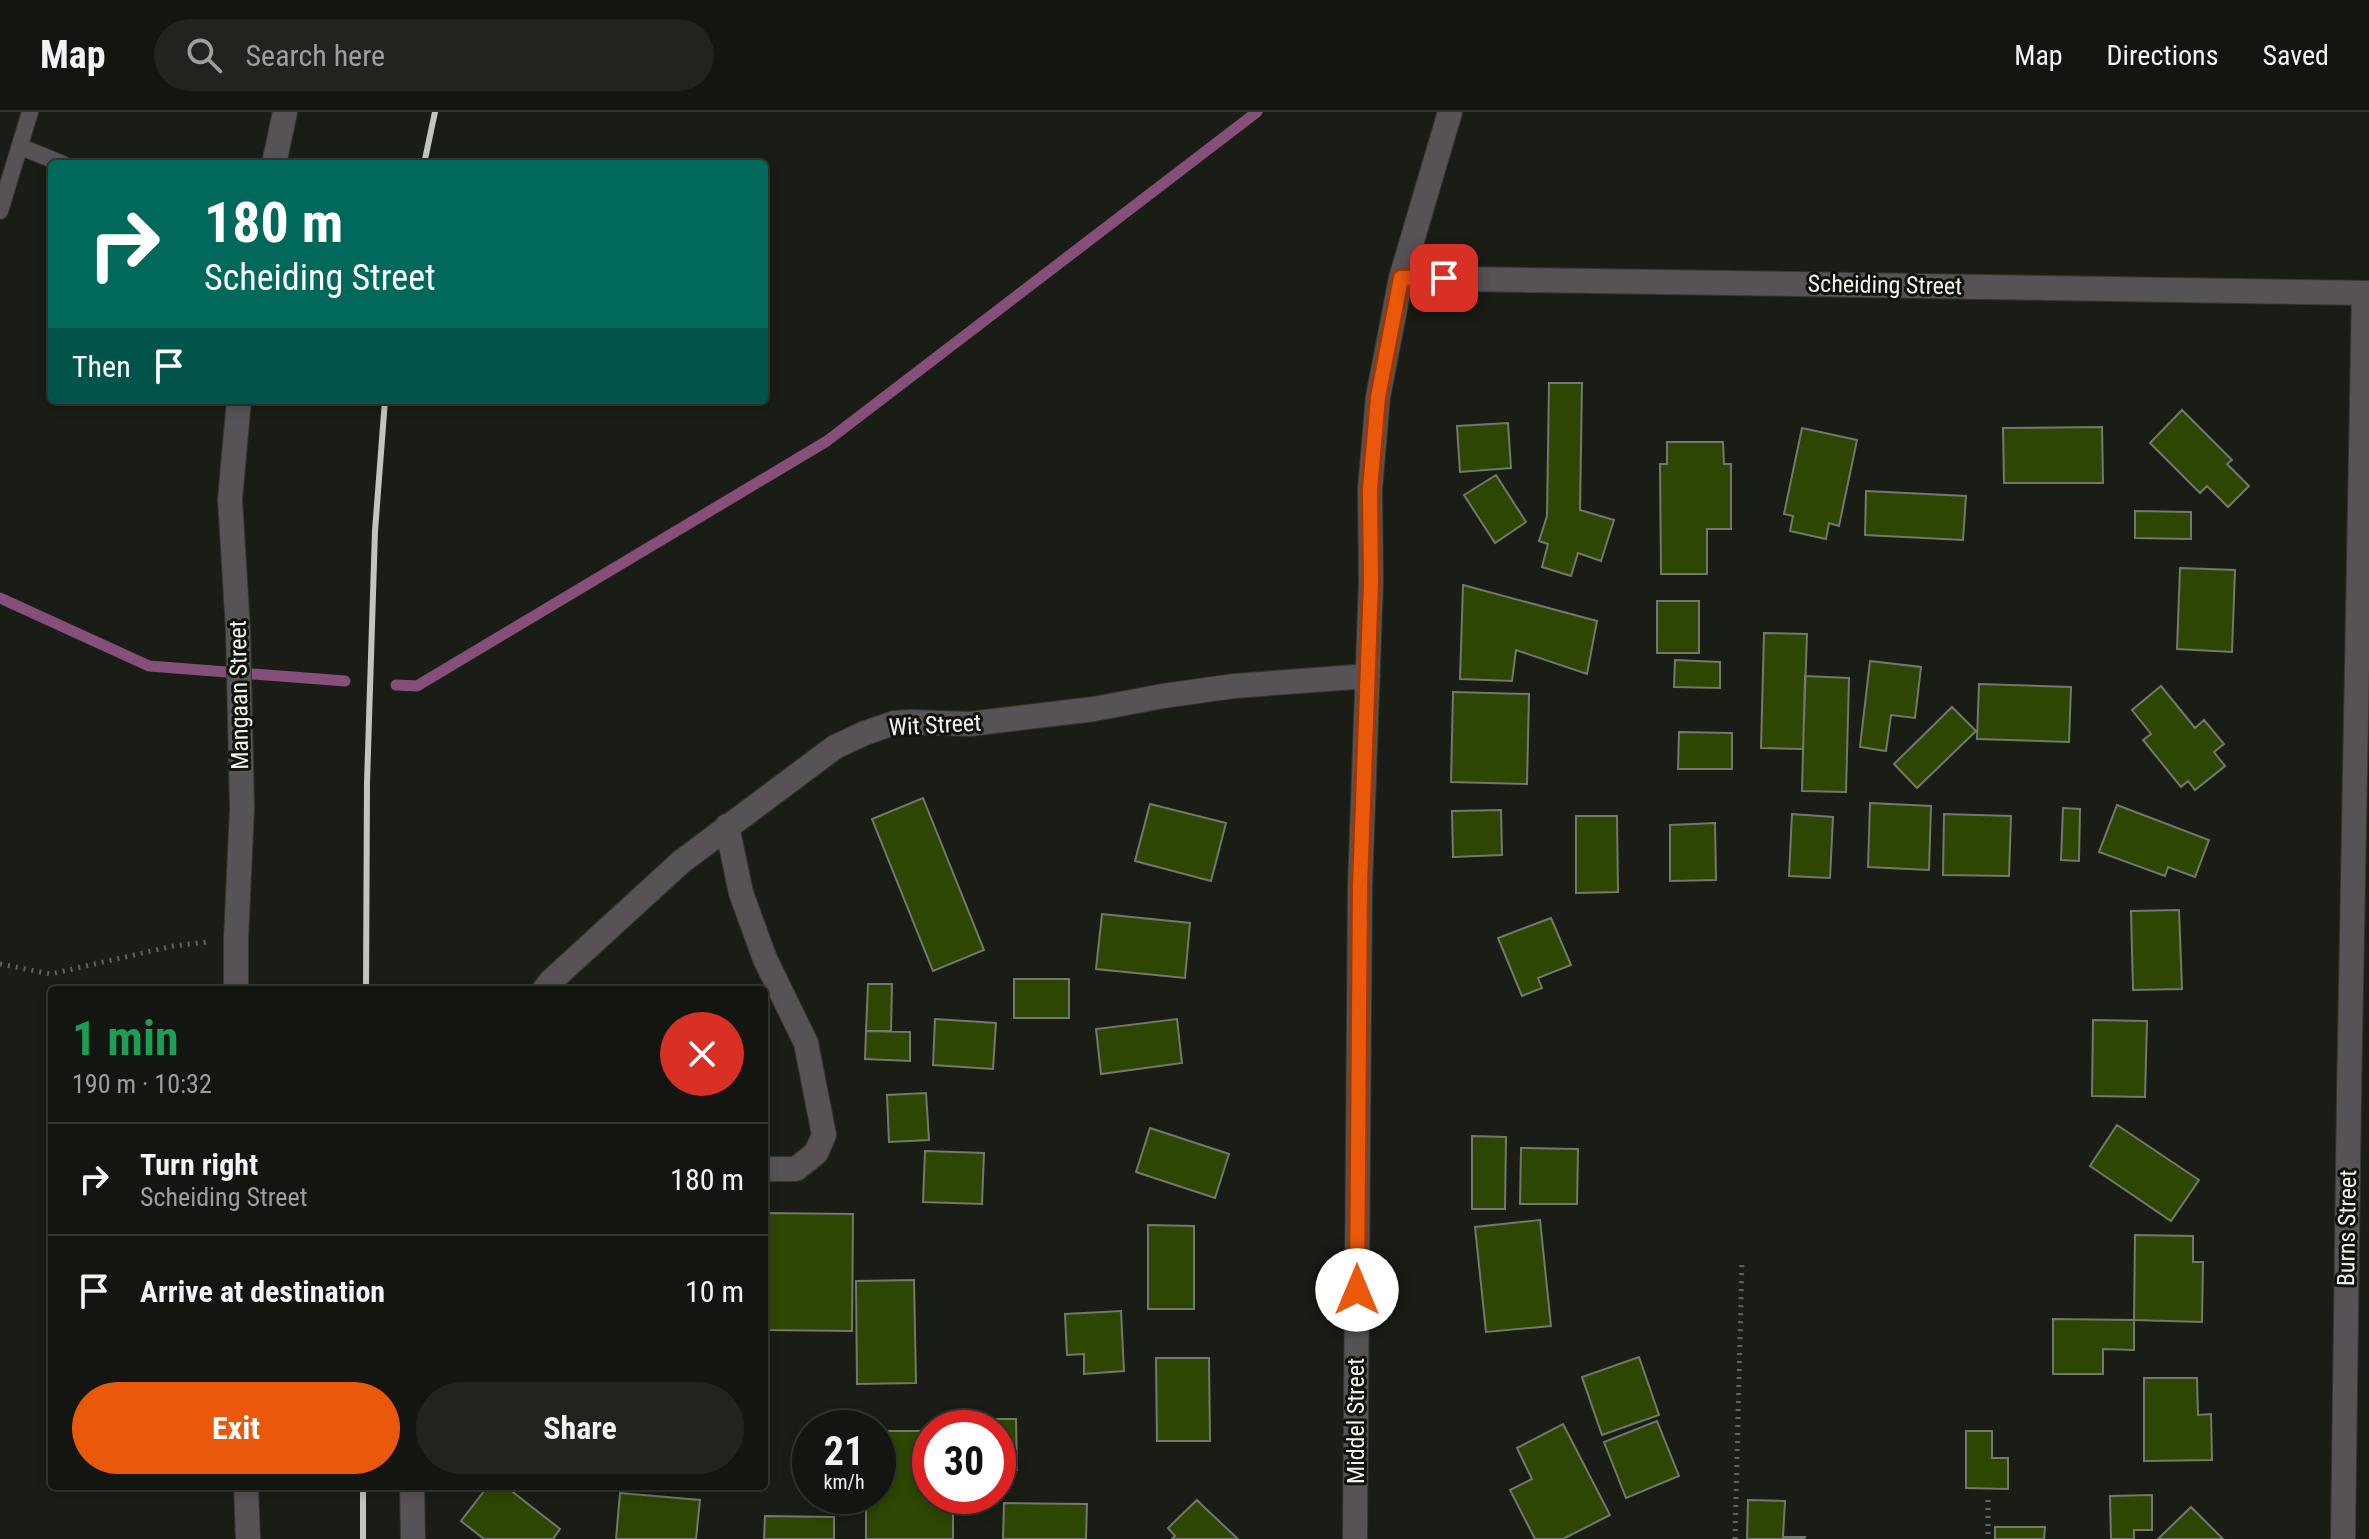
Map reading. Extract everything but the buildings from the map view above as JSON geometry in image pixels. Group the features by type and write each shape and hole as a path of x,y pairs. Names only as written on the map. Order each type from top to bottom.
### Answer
{"street":[{"path":"275,160 285,112"},
{"name":"Middel Street","path":"1355,1539 1360,886 1368,676 1370,489 1378,397 1401,278 1450,112"},
{"name":"Scheiding Street","path":"1401,278 2367,293"},
{"name":"Burns Street","path":"2343,1539 2359,1095 2367,293"},
{"name":"Mangaan Street","path":"236,986 242,808 238,630 230,499 239,404"},
{"name":"Wit Street","path":"547,986 681,862 727,826 835,747 894,723 970,724 1094,709 1234,686 1368,676"},
{"path":"727,826 741,893 765,959 806,1043 824,1135 816,1153 796,1169 768,1169"},
{"path":"246,1490 248,1539"},
{"path":"412,1490 413,1539"}],"lane":[{"path":"0,211 30,112"},
{"path":"21,147 53,160"}],"path":[{"path":"0,964 51,974 173,946 236,939"},
{"path":"1735,1539 1742,1260"},
{"path":"1988,1500 1988,1539"}],"waterway":[{"path":"396,685 417,686 827,441 1257,112"},
{"path":"0,598 149,666 345,681"}],"railway":[{"path":"425,160 435,112"},
{"path":"366,986 367,783 375,531 385,404"},
{"path":"363,1490 363,1539"}],"route":[{"path":"1357,1290 1360,886 1371,582 1370,489 1378,397 1401,278 1444,278"}]}
